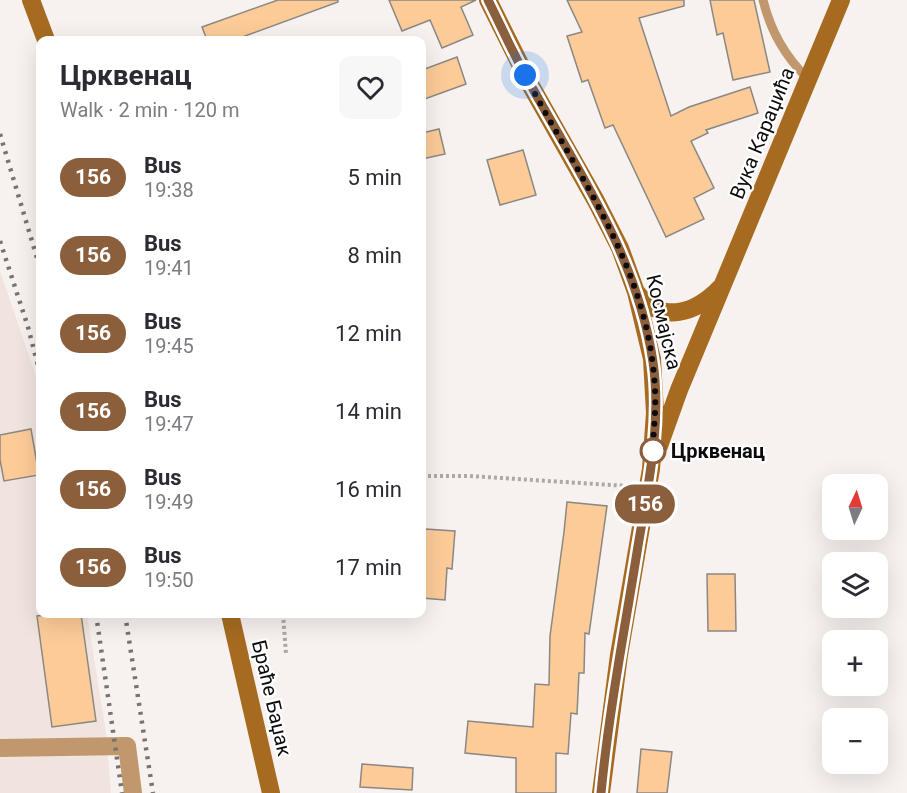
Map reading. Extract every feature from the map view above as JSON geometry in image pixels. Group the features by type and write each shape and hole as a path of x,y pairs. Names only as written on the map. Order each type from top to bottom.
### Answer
{"street":[{"path":"31,0 44,36"},
{"name":"Космајска","path":"488,0 531,86 620,248 636,292 648,338 654,374 655,413 651,469 619,655 601,793"},
{"name":"Вука Караџића","path":"651,469 679,390 841,0"},
{"name":"Вука Караџића","path":"636,292 645,303 657,310 687,311 700,305 725,283"},
{"name":"Браће Баџак","path":"231,618 271,793"},
{"path":"0,748 127,746 133,793"}],"lane":[{"path":"763,0 781,47 808,79"}],"path":[{"path":"426,476 470,476 648,487"},
{"path":"283,618 286,654"}],"shaded area":[{"path":"0,271 36,376 36,618 88,618 106,733 111,793 0,793"}],"building":[{"path":"278,0 338,0 338,2 245,36 205,36 202,27"},
{"path":"389,0 476,0 461,7 473,35 442,48 430,20 402,31"},
{"path":"567,0 684,0 684,6 639,18 671,116 689,107 750,87 758,113 706,130 708,133 691,141 714,188 694,198 704,219 666,237 613,125 605,128 588,80 582,82 567,36 582,32"},
{"path":"710,0 754,0 770,72 733,80 723,33 717,35"},
{"path":"457,57 466,84 426,99 426,69"},
{"path":"439,129 445,154 426,158 426,132"},
{"path":"523,150 536,195 500,205 487,160"},
{"path":"31,429 36,458 36,476 4,481 0,460 0,435"},
{"path":"567,502 607,506 589,634 585,633 584,673 579,673 577,714 571,713 568,754 556,753 556,793 516,793 516,758 465,753 468,721 533,727 535,684 549,685 550,636"},
{"path":"426,529 455,531 452,569 447,568 445,600 426,598"},
{"path":"707,574 735,574 736,631 708,631"},
{"path":"37,618 82,618 96,721 52,727"},
{"path":"641,749 672,752 667,793 637,793"},
{"path":"362,764 413,768 412,790 360,787"}],"railway":[{"path":"0,134 36,255"},
{"path":"0,241 36,358"},
{"path":"97,618 122,793"},
{"path":"126,618 153,793"}],"bus line":[{"name":"156","path":"488,0 531,86 620,248 636,292 652,359 655,413 651,469 619,655 601,793"}],"place":[{"name":"Црквенац","path":"653,451"}],"route":[{"path":"525,75 610,227 629,270 652,359 655,388 652,454 653,451"}]}
